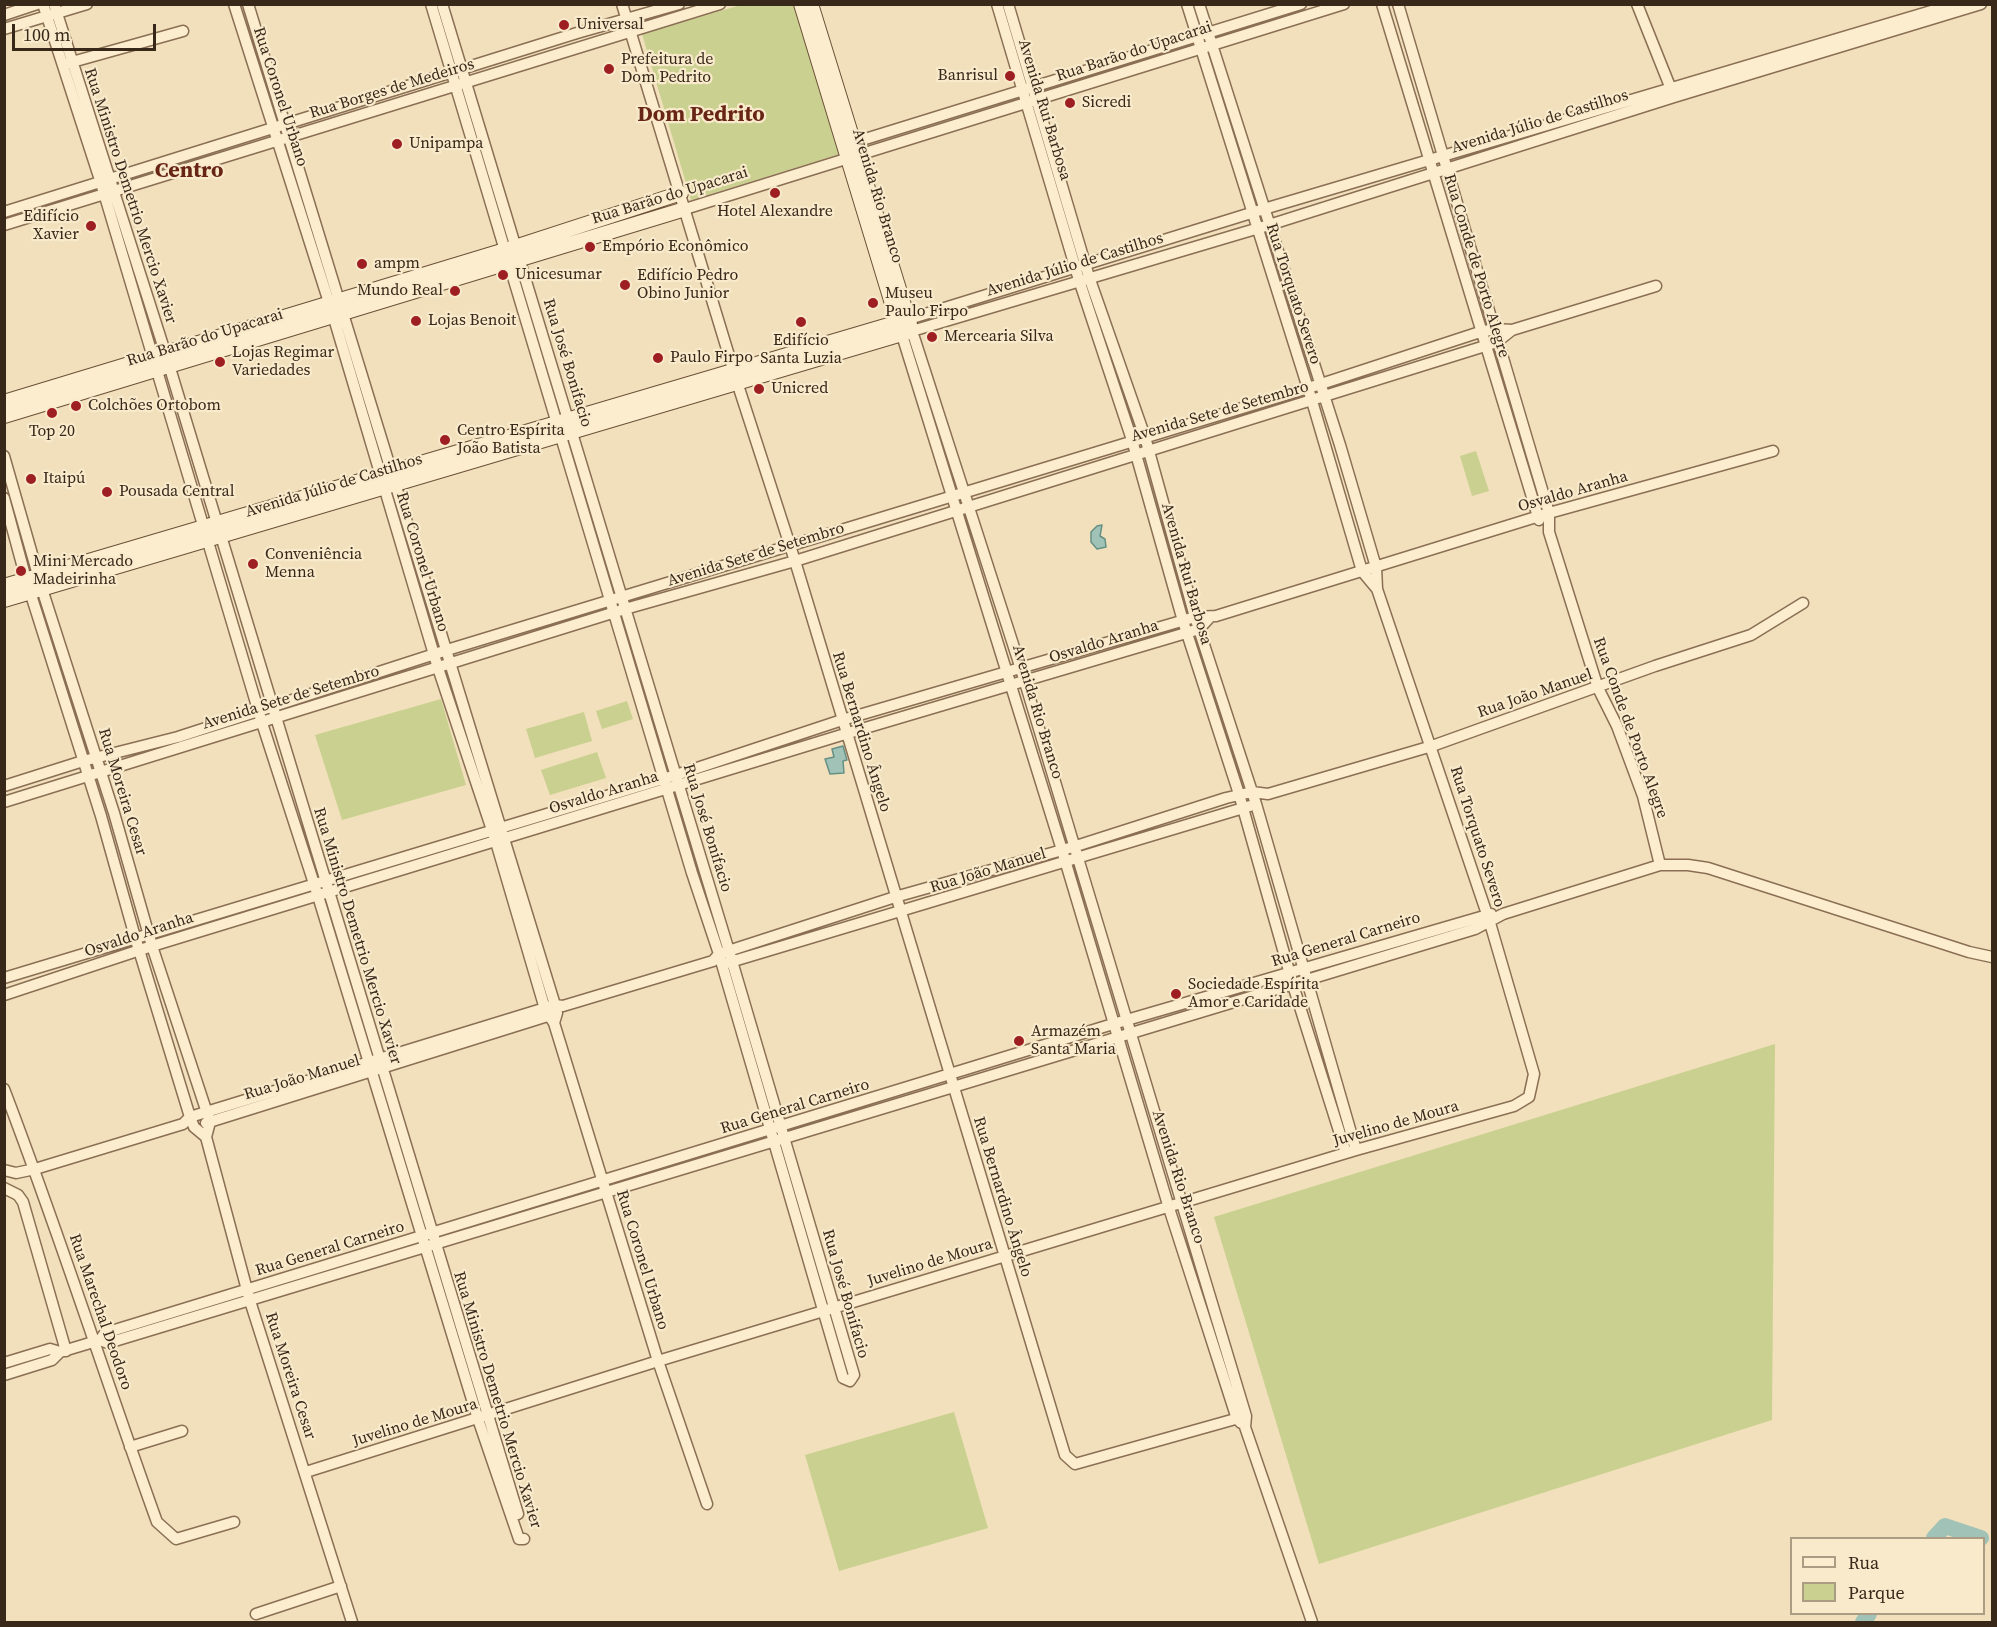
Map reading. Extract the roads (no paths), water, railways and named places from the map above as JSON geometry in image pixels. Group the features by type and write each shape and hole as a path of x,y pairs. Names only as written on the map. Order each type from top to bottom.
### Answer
{"street":[{"path":"4,15 38,4"},
{"name":"Rua Ministro Demetrio Mercio Xavier","path":"43,4 53,11 67,64 106,181 240,623 262,723 377,1071 482,1418 522,1540 526,1537 482,1418"},
{"path":"4,29 53,11 87,4"},
{"name":"Rua Coronel Urbano","path":"234,4 247,46 279,125 289,137 309,219 387,480 397,532 438,668 497,828"},
{"name":"Rua Coronel Urbano","path":"248,4 260,41 279,125 278,140 309,219"},
{"name":"Rua José Bonifacio","path":"431,4 460,83 604,556 671,782 692,873 723,958 829,1310 854,1375 850,1381 843,1378 829,1310"},
{"name":"Rua José Bonifacio","path":"442,4 456,72"},
{"name":"Rua Bernardino Ângelo","path":"622,4 735,376 795,561 899,913 1065,1455 1075,1464 1243,1421"},
{"name":"Rua Borges de Medeiros","path":"4,212 578,33 674,10 720,4"},
{"name":"Avenida Rio Branco","path":"801,4 824,58"},
{"name":"Avenida Rio Branco","path":"811,4 824,58 953,496 962,507 986,561 1021,669 1048,764 1089,943 1169,1208 1199,1282 1243,1421 1312,1623"},
{"name":"Avenida Rui Barbosa","path":"997,4 1032,102 1084,279 1145,437 1195,617 1256,804 1331,1066 1351,1151"},
{"name":"Avenida Rui Barbosa","path":"1008,4 1028,90"},
{"name":"Rua Torquato Severo","path":"1187,4 1203,35 1250,164 1321,384 1376,567 1377,589 1432,746 1488,919 1534,1074 1529,1097"},
{"name":"Rua Torquato Severo","path":"1199,4 1203,35"},
{"name":"Rua Barão do Upacarai","path":"4,416 161,362 336,308 512,255 685,209 1028,90 1301,4"},
{"name":"Rua Barão do Upacarai","path":"851,150 1032,102 1344,4"},
{"name":"Rua Conde de Porto Alegre","path":"1382,4 1536,517 1549,532"},
{"name":"Rua Conde de Porto Alegre","path":"1398,4 1445,169 1549,513 1549,532 1598,688 1617,726 1643,796 1660,866"},
{"path":"1637,4 1673,92"},
{"name":"Avenida Júlio de Castilhos","path":"1794,56 1955,4"},
{"name":"Avenida Júlio de Castilhos","path":"905,327 953,305 1264,209 1429,160 1551,129 1794,56 1981,4"},
{"path":"1287,9 1292,21"},
{"name":"Rua Borges de Medeiros","path":"4,225 631,32 674,10"},
{"path":"67,64 183,31"},
{"path":"578,33 582,47"},
{"path":"247,46 260,41"},
{"name":"Rua Torquato Severo","path":"1207,47 1237,168 1308,388 1362,572 1377,589"},
{"path":"1109,64 1113,76"},
{"path":"1403,75 1417,71"},
{"path":"1074,76 1078,88"},
{"path":"368,98 372,111"},
{"name":"Avenida Júlio de Castilhos","path":"4,586 34,583 213,532 905,327 957,318 1269,225 1445,169 1551,129"},
{"path":"232,141 237,153"},
{"path":"1237,168 1250,164"},
{"path":"152,166 156,178"},
{"name":"Rua Barão do Upacarai","path":"512,255 681,193"},
{"path":"58,196 63,207"},
{"path":"1456,251 1470,249"},
{"path":"1034,281 1038,293"},
{"name":"Avenida Sete de Setembro","path":"4,802 100,773 259,710 434,654 1321,384 1480,332 1495,329 1512,330 1656,286"},
{"path":"1282,307 1295,303"},
{"path":"953,305 957,318"},
{"name":"Avenida Rui Barbosa","path":"1098,319 1186,633 1239,794 1293,985 1319,1070 1351,1151"},
{"name":"Avenida Rio Branco","path":"905,327 964,492 962,507 974,565 1036,768 1068,848"},
{"name":"Avenida Sete de Setembro","path":"4,786 95,758 179,742 276,719 620,611 795,561 1135,453 1325,397 1485,346 1498,341 1512,330"},
{"name":"Rua Barão do Upacarai","path":"4,402 161,362"},
{"path":"1362,371 1366,384"},
{"path":"1498,391 1512,387"},
{"path":"1326,449 1340,445"},
{"name":"Osvaldo Aranha","path":"4,995 152,946 500,841 842,720 1195,617 1210,617 1549,513 1773,451"},
{"name":"Rua Moreira Cesar","path":"5,460 27,534 34,583 47,644 164,1028 189,1123"},
{"name":"Rua Coronel Urbano","path":"387,480 408,529 452,664 500,841 554,1012 604,1187 658,1361 707,1504"},
{"path":"1147,495 1160,491"},
{"name":"Rua Moreira Cesar","path":"4,498 15,537 58,640 114,813 152,946 208,1117 206,1137 248,1295 352,1623"},
{"path":"397,532 408,529"},
{"path":"15,537 27,534"},
{"path":"974,565 986,561"},
{"name":"Avenida Júlio de Castilhos","path":"4,600 34,583"},
{"name":"Rua João Manuel","path":"4,1170 16,1173 35,1169 285,1093 373,1059 459,1039 554,1012 723,958 812,924 895,897 1068,848 1239,794 1252,792 1268,794 1432,746 1655,666 1751,635 1803,603"},
{"path":"1199,629 1210,617"},
{"name":"Rua Ministro Demetrio Mercio Xavier","path":"240,623 272,706 330,893 373,1059"},
{"name":"Osvaldo Aranha","path":"4,978 497,828 845,734 1199,629"},
{"path":"47,644 58,640"},
{"path":"1211,708 1224,704"},
{"path":"68,714 81,711"},
{"path":"1036,768 1048,764"},
{"name":"Rua José Bonifacio","path":"671,782 704,870 723,958"},
{"name":"Rua João Manuel","path":"723,958 816,937 899,913 1256,804 1268,794"},
{"path":"101,816 114,813"},
{"path":"1137,826 1141,839"},
{"name":"Avenida Rio Branco","path":"1071,861 1101,939 1127,1020 1181,1204 1199,1282"},
{"path":"1004,866 1008,880"},
{"name":"Rua General Carneiro","path":"777,1134 825,1113 1082,1033 1290,973 1304,975 1660,866 1708,868 1969,952 1992,957"},
{"path":"692,873 704,870"},
{"path":"1266,892 1280,889"},
{"path":"812,924 816,937"},
{"path":"1089,943 1101,939"},
{"path":"53,963 57,978"},
{"name":"Rua General Carneiro","path":"352,1264 391,1258 431,1247 486,1230 526,1211 569,1197 777,1134 827,1125 1003,1073 1293,985 1304,975"},
{"path":"1207,997 1211,1010"},
{"path":"164,1028 178,1024"},
{"path":"1082,1033 1086,1047"},
{"name":"Rua João Manuel","path":"285,1093 377,1071 459,1039"},
{"path":"1044,1045 1047,1059"},
{"path":"998,1059 1003,1073"},
{"path":"1319,1070 1331,1066"},
{"path":"912,1086 914,1099"},
{"name":"Rua Marechal Deodoro","path":"4,1089 35,1169 78,1301 157,1522 176,1539 234,1522"},
{"name":"Juvelino de Moura","path":"306,1472 658,1361 1351,1151 1514,1106 1529,1097"},
{"path":"864,1101 867,1113"},
{"path":"1140,1113 1153,1109"},
{"path":"825,1113 827,1125"},
{"path":"189,1123 206,1137"},
{"path":"16,1173 4,1188 18,1195 23,1202 65,1351"},
{"name":"Rua General Carneiro","path":"4,1363 52,1360 65,1351 94,1342 108,1343 137,1329 352,1264 388,1247 483,1218 526,1211"},
{"path":"483,1218 486,1230"},
{"path":"388,1247 391,1258"},
{"name":"Rua General Carneiro","path":"4,1375 33,1360"},
{"path":"130,1447 182,1431"},
{"path":"256,1614 341,1586"}],"water":[{"path":"1102,525 1100,536 1105,539 1106,547 1097,549 1091,542 1091,532 1097,526"},
{"path":"843,746 847,760 843,761 844,773 830,774 825,759 834,757 832,749"}],"waterway":[{"path":"1935,1537 1945,1526 1978,1537"},
{"path":"1863,1622 1868,1615"}],"place":[{"name":"Universal","path":"564,25"},
{"name":"Prefeitura de Dom Pedrito","path":"609,69"},
{"name":"Banrisul","path":"1010,76"},
{"name":"Sicredi","path":"1070,103"},
{"name":"Unipampa","path":"397,144"},
{"name":"Hotel Alexandre","path":"775,193"},
{"name":"Edifício Xavier","path":"91,226"},
{"name":"Empório Econômico","path":"590,247"},
{"name":"ampm","path":"362,264"},
{"name":"Unicesumar","path":"503,275"},
{"name":"Edifício Pedro Obino Junior","path":"625,285"},
{"name":"Mundo Real","path":"455,291"},
{"name":"Museu Paulo Firpo","path":"873,303"},
{"name":"Lojas Benoit","path":"416,321"},
{"name":"Edifício Santa Luzia","path":"801,322"},
{"name":"Mercearia Silva","path":"932,337"},
{"name":"Paulo Firpo","path":"658,358"},
{"name":"Lojas Regimar Variedades","path":"220,362"},
{"name":"Unicred","path":"759,389"},
{"name":"Colchões Ortobom","path":"76,406"},
{"name":"Top 20","path":"52,413"},
{"name":"Centro Espírita João Batista","path":"445,440"},
{"name":"Itaipú","path":"31,479"},
{"name":"Pousada Central","path":"107,492"},
{"name":"Conveniência Menna","path":"253,564"},
{"name":"Mini Mercado Madeirinha","path":"21,571"},
{"name":"Sociedade Espírita Amor e Caridade","path":"1176,994"},
{"name":"Armazém Santa Maria","path":"1019,1041"}],"district":[{"name":"Dom Pedrito","path":"701,115"},
{"name":"Centro","path":"189,171"}]}
